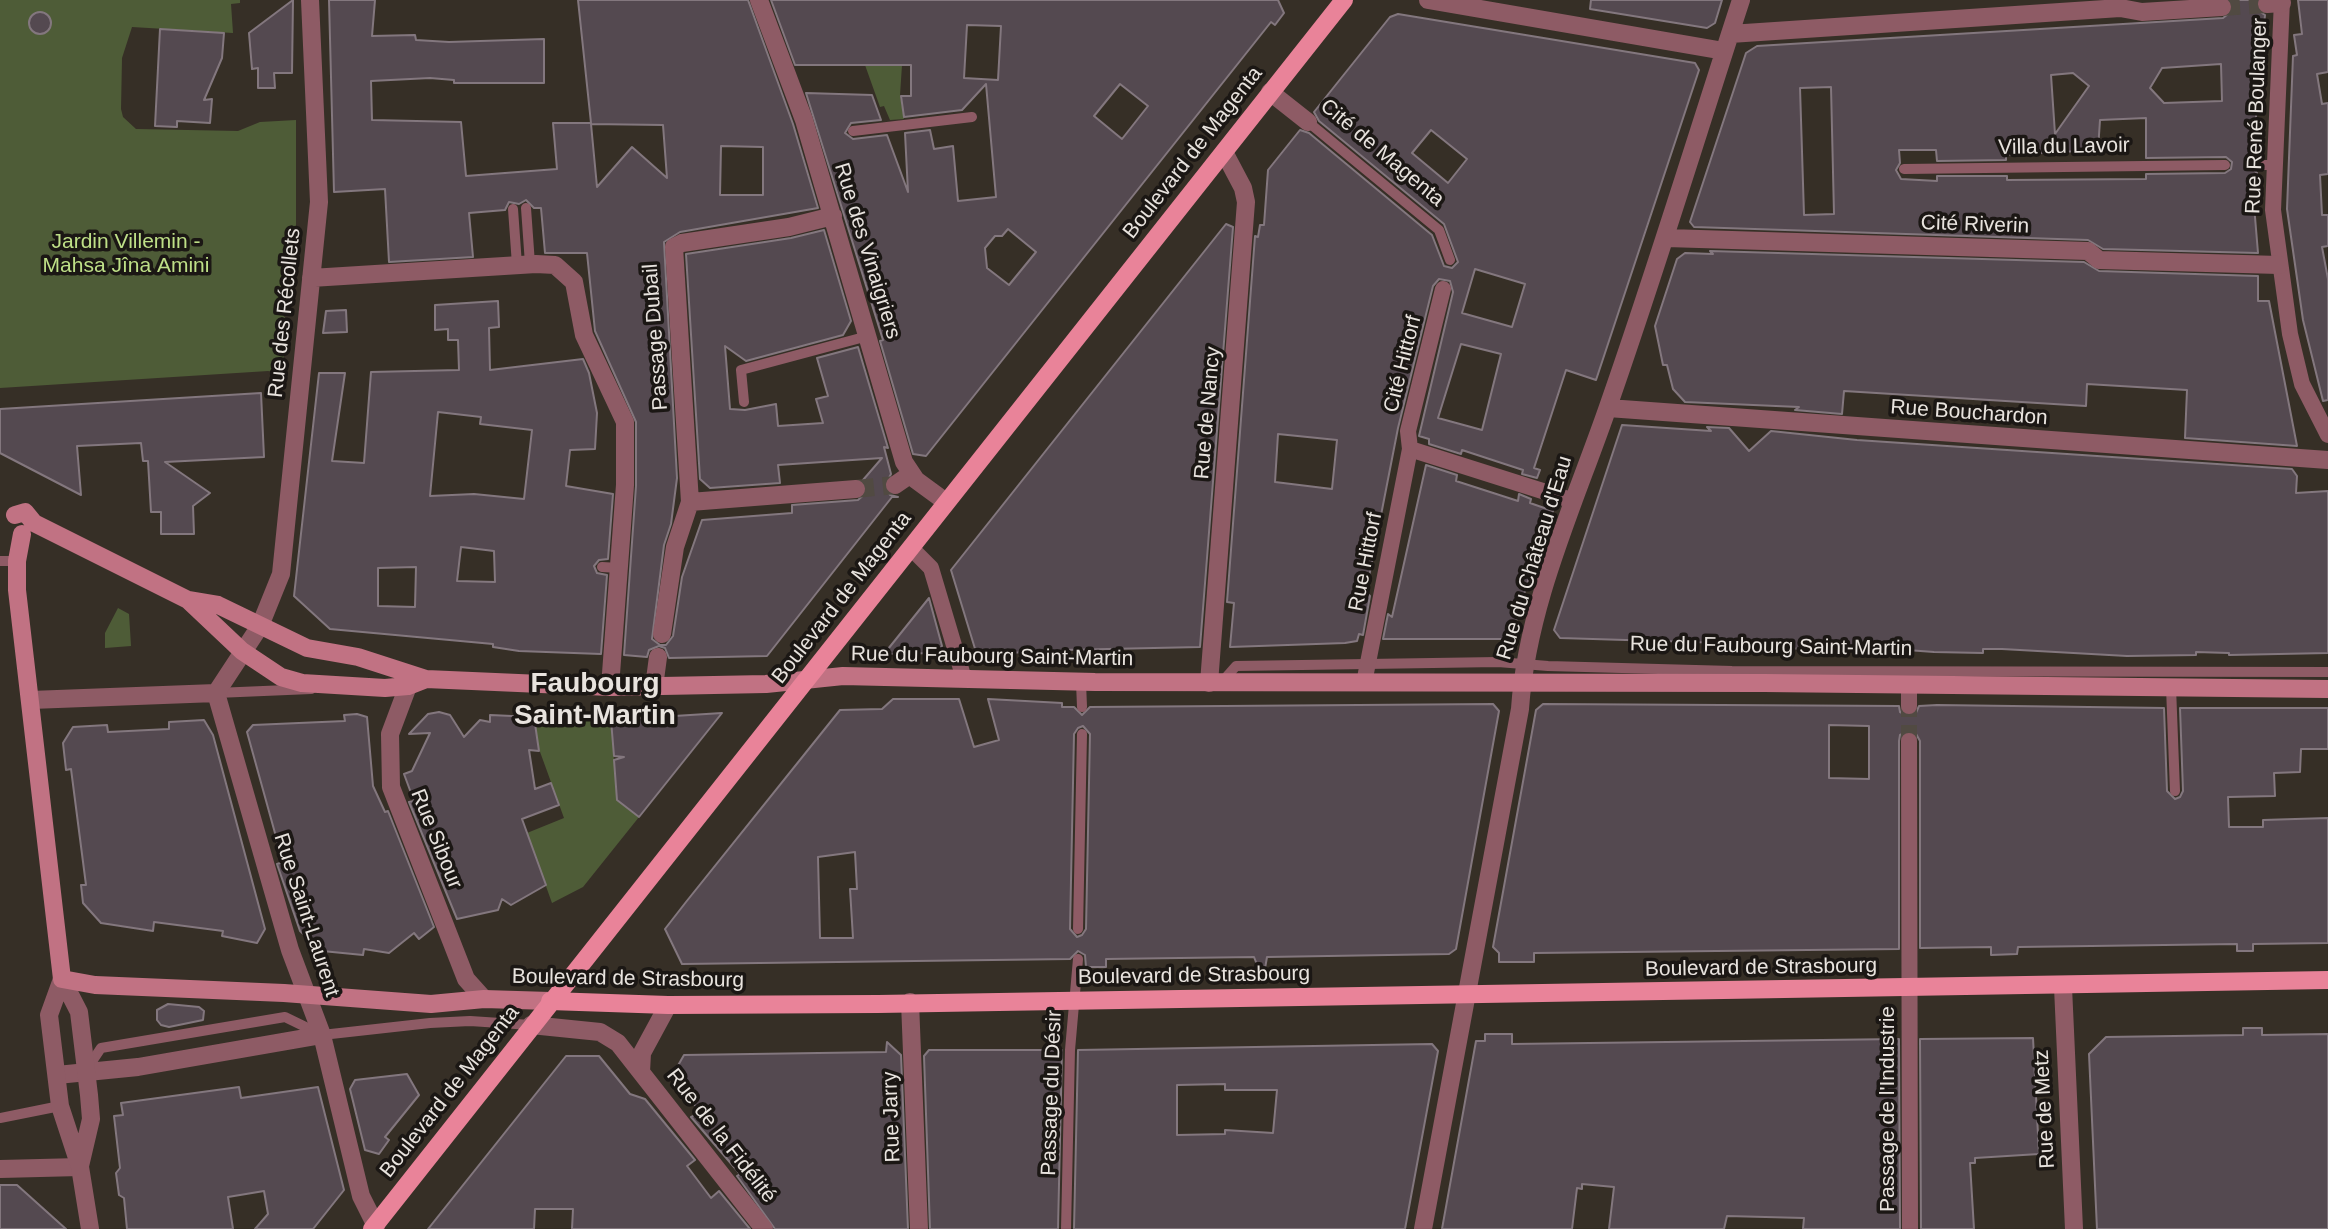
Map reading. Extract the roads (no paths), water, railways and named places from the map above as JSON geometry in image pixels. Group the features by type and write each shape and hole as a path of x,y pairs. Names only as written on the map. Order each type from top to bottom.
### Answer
{"main road":[{"name":"Boulevard de Magenta","path":"374,1228 531,1025 1344,0"},
{"name":"Rue du Faubourg Saint-Martin","path":"8,512 25,512 28,528 188,600 218,605 307,648 358,657 426,679 610,687 766,684 843,676 1082,682 1909,684 2328,689"},
{"path":"28,528 8,561 31,700 62,979"},
{"name":"Rue du Faubourg Saint-Martin","path":"188,600 242,651 281,677 326,685 408,686 426,679"},
{"name":"Boulevard de Strasbourg","path":"62,979 95,985 431,1004 484,999 668,1005 2328,981"}],"street":[{"name":"Rue des Récollets","path":"260,626 281,574 319,202 310,0"},
{"name":"Rue des Vinaigriers","path":"759,0 816,136 832,216 904,462 911,474 946,502"},
{"path":"1428,0 1727,42 2120,8 2141,12 2222,7"},
{"name":"Rue du Château d'Eau","path":"1423,1229 1520,709 1524,663 1574,500 1667,238 1741,0"},
{"name":"Rue René Boulanger","path":"2277,2 2273,210 2279,265 2302,384 2328,435"},
{"name":"Cité de Magenta","path":"1270,92 1308,122"},
{"name":"Rue de Nancy","path":"1215,683 1246,202 1243,188 1224,152"},
{"name":"Passage Dubail","path":"662,634 675,547 690,502 674,247 682,243 789,227 832,216"},
{"name":"Cité Riverin","path":"1667,238 2088,251 2099,260 2279,265"},
{"path":"311,278 555,265 574,282 584,335 625,422 625,485 610,567 610,687"},
{"name":"Cité Hittorf","path":"1410,449 1408,431 1443,289"},
{"name":"Rue Bouchardon","path":"1608,408 2328,460"},
{"path":"1410,449 1574,500"},
{"name":"Rue Hittorf","path":"1364,683 1410,449"},
{"path":"895,485 911,474"},
{"path":"690,502 856,489"},
{"path":"911,548 931,568 964,679"},
{"path":"216,694 260,626"},
{"path":"654,687 658,657"},
{"path":"1909,684 1909,706"},
{"name":"Rue Sibour","path":"408,686 390,734 391,787 466,979 484,999"},
{"name":"Rue du Faubourg Saint-Martin","path":"31,700 216,694"},
{"name":"Rue Saint-Laurent","path":"216,694 290,950 321,1035 361,1196 374,1228"},
{"name":"Passage de l'Industrie","path":"1909,741 1910,1229"},
{"path":"62,979 79,1012 91,1119 80,1167"},
{"path":"62,979 49,1016 60,1105 80,1167 90,1229"},
{"name":"Rue de Metz","path":"2063,986 2074,1229"},
{"name":"Rue Jarry","path":"910,1002 919,1229"},
{"name":"Rue de la Fidélité","path":"641,1072 642,1053 668,1005"},
{"name":"Rue de la Fidélité","path":"531,1025 600,1032 618,1043 764,1229"},
{"path":"57,1075 86,1070 138,1067 321,1035"},
{"path":"0,1169 80,1167"}],"lane":[{"path":"853,131 972,117"},
{"name":"Cité de Magenta","path":"1308,122 1439,230 1450,260"},
{"name":"Villa du Lavoir","path":"1904,169 2225,164"},
{"path":"2257,164 2274,165"},
{"path":"524,265 526,208"},
{"path":"513,209 524,265"},
{"path":"744,402 741,370 868,336"},
{"name":"Rue du Faubourg Saint-Martin","path":"1215,683 1236,666 1368,664 1524,663 1745,671 2328,672"},
{"path":"1082,682 1082,707"},
{"name":"Rue du Faubourg Saint-Martin","path":"216,694 302,691 326,685"},
{"path":"2171,687 2175,791"},
{"path":"1078,929 1082,734"},
{"name":"Passage du Désir","path":"1066,1229 1070,1050 1078,959"},
{"path":"86,1070 102,1048 285,1017 321,1035 441,1022 531,1025"},
{"path":"0,1118 60,1105"}],"tunnel":[{"path":"2222,7 2267,4"},
{"path":"856,489 895,485"},
{"path":"1909,706 1909,741"}],"district":[{"name":"Faubourg Saint-Martin","path":"595,700"}],"park label":[{"name":"Jardin Villemin - Mahsa Jîna Amini","path":"126,254"}]}
